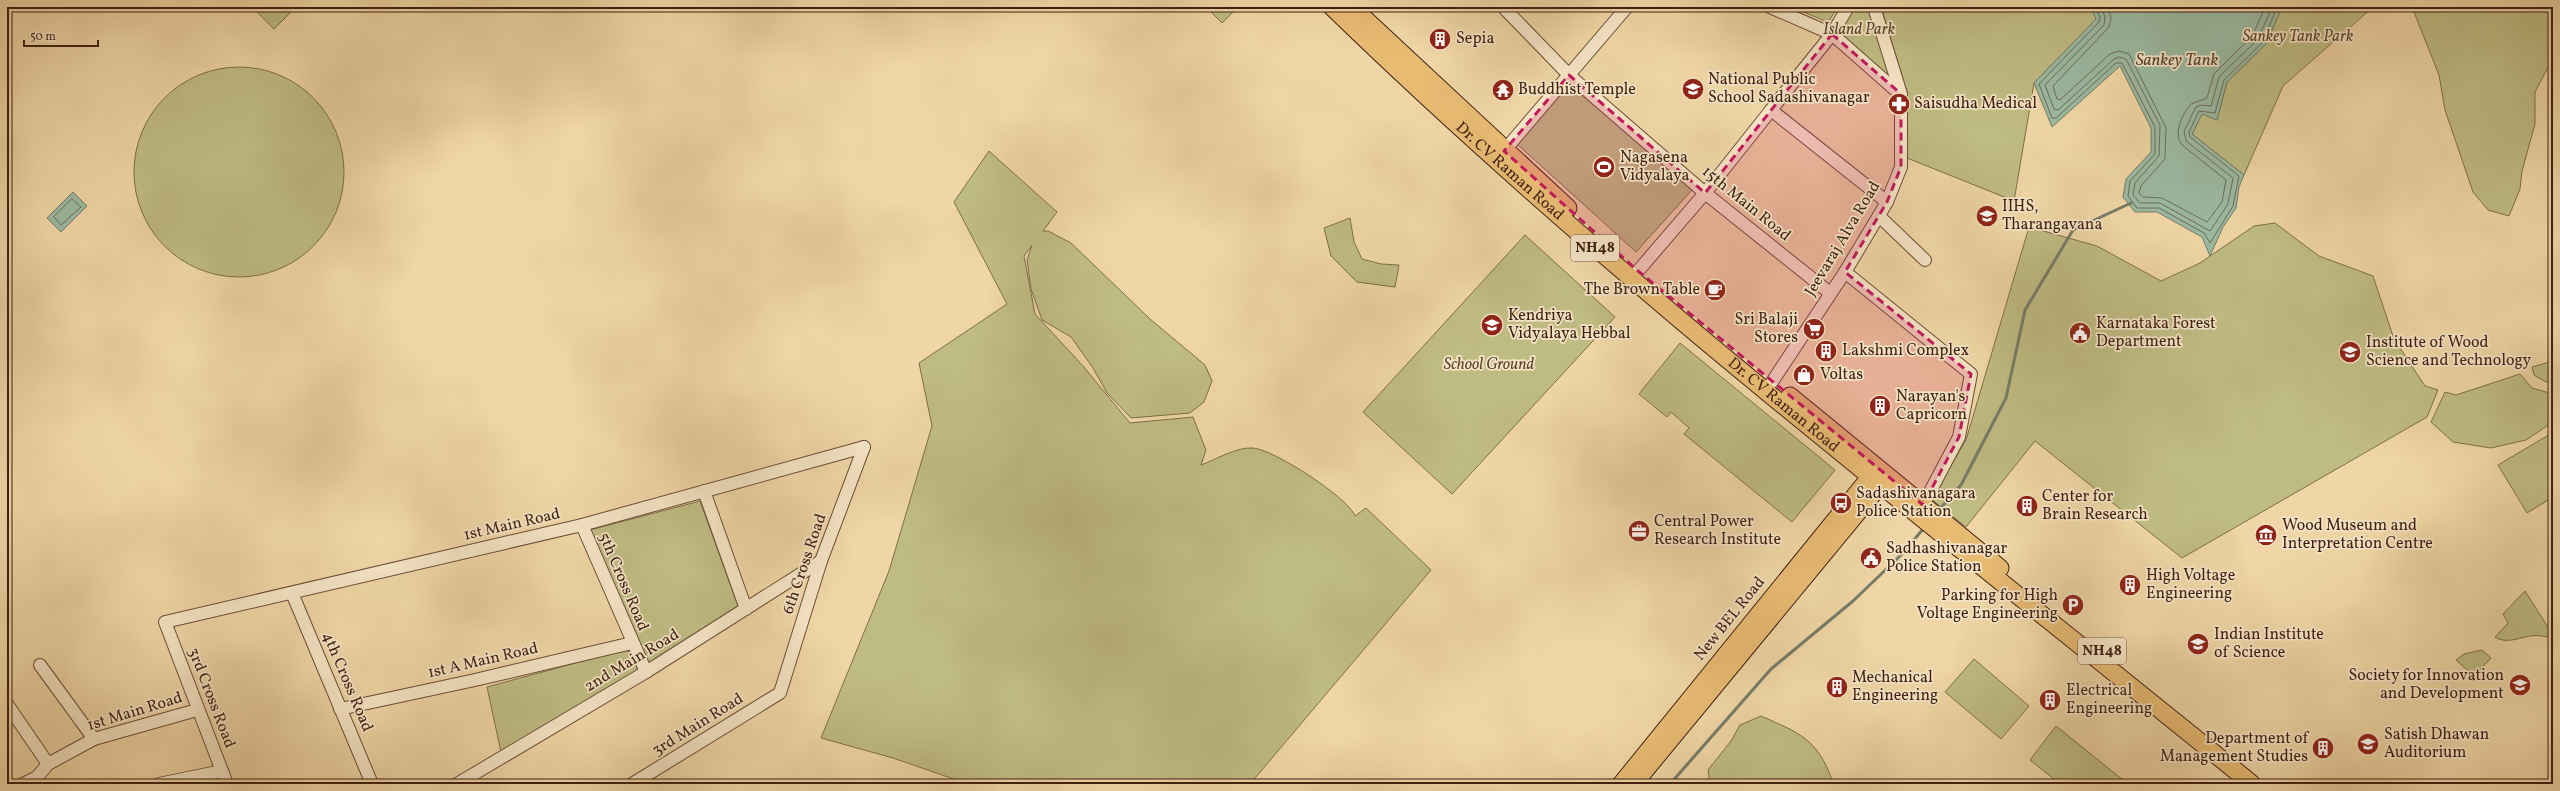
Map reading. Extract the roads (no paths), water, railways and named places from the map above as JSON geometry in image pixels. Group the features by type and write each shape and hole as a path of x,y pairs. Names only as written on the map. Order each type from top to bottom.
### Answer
{"highway":[{"name":"Dr. CV Raman Road","path":"1332,7 1522,183 1633,280 1878,477 2265,784"},
{"name":"Dr. CV Raman Road","path":"1352,7 1504,151 1638,271 1775,377 1878,477"},
{"name":"Dr. CV Raman Road","path":"1930,517 2252,784"}],"main road":[{"name":"New BEL Road","path":"1620,784 1878,477"},
{"name":"New BEL Road","path":"1636,784 1878,477"}],"street":[{"name":"15th Main Road","path":"1503,7 1569,74 1705,193 1830,293"},
{"path":"1770,7 1832,34 1901,94"},
{"path":"1638,271 1705,193 1832,34 1848,7"},
{"name":"Jeevaraj Alva Road","path":"1775,377 1845,272 1879,216 1887,202 1901,167 1901,94 1874,7"},
{"path":"1504,151 1622,9"},
{"path":"1771,110 1887,202"},
{"path":"1879,216 1925,260"},
{"path":"1845,272 1971,374 1959,437 1930,517"},
{"name":"1st Main Road","path":"165,622 582,525 864,447"},
{"name":"6th Cross Road","path":"780,693 821,561 864,447"},
{"path":"704,491 746,608"},
{"name":"5th Cross Road","path":"582,525 632,643 646,672"},
{"name":"2nd Main Road","path":"457,784 646,672 821,561"},
{"name":"4th Cross Road","path":"292,592 372,784"},
{"name":"3rd Cross Road","path":"165,622 197,710 227,784"},
{"name":"1st A Main Road","path":"340,709 475,680 632,643"},
{"path":"40,665 94,739"},
{"name":"3rd Main Road","path":"632,784 780,693"},
{"path":"7,704 48,764"},
{"name":"1st Main Road","path":"23,784 38,780 48,764 94,739 197,710"},
{"path":"165,783 222,771"}],"water":[{"name":"Sankey Tank","path":"2091,7 2282,7 2266,44 2227,82 2217,120 2202,114 2192,134 2244,175 2239,187 2236,208 2223,227 2210,256 2202,237 2157,212 2135,212 2123,197 2126,179 2151,152 2151,128 2120,66 2052,127 2034,83 2096,19"},
{"path":"73,192 87,206 61,232 47,218"}],"waterway":[{"path":"1938,511 1961,485 2006,398 2025,310 2073,230 2131,203"},
{"path":"1670,784 1771,669 1853,601 1901,555 1924,528"}],"place":[{"name":"Sepia","path":"1440,39"},
{"name":"National Public School Sadashivanagar","path":"1693,89"},
{"name":"Buddhist Temple","path":"1503,90"},
{"name":"Saisudha Medical","path":"1899,104"},
{"name":"Nagasena Vidyalaya","path":"1604,167"},
{"name":"IIHS, Tharangavana","path":"1987,216"},
{"name":"The Brown Table","path":"1715,290"},
{"name":"Kendriya Vidyalaya Hebbal","path":"1492,325"},
{"name":"Sri Balaji Stores","path":"1814,329"},
{"name":"Karnataka Forest Department","path":"2080,333"},
{"name":"Lakshmi Complex","path":"1826,351"},
{"name":"Institute of Wood Science and Technology","path":"2350,352"},
{"name":"Voltas","path":"1804,375"},
{"name":"Narayan's Capricorn","path":"1880,406"},
{"name":"Sadashivanagara Police Station","path":"1841,503"},
{"name":"Center for Brain Research","path":"2027,506"},
{"name":"Central Power Research Institute","path":"1639,531"},
{"name":"Wood Museum and Interpretation Centre","path":"2266,535"},
{"name":"Sadhashivanagar Police Station","path":"1871,558"},
{"name":"High Voltage Engineering","path":"2130,585"},
{"name":"Parking for High Voltage Engineering","path":"2073,605"},
{"name":"Indian Institute of Science","path":"2198,644"},
{"name":"Society for Innovation and Development","path":"2520,685"},
{"name":"Mechanical Engineering","path":"1837,687"},
{"name":"Electrical Engineering","path":"2050,700"},
{"name":"Satish Dhawan Auditorium","path":"2368,744"},
{"name":"Department of Management Studies","path":"2323,748"}],"park label":[{"name":"Island Park","path":"1859,30"},
{"name":"Sankey Tank Park","path":"2298,37"},
{"name":"School Ground","path":"1489,365"}]}
